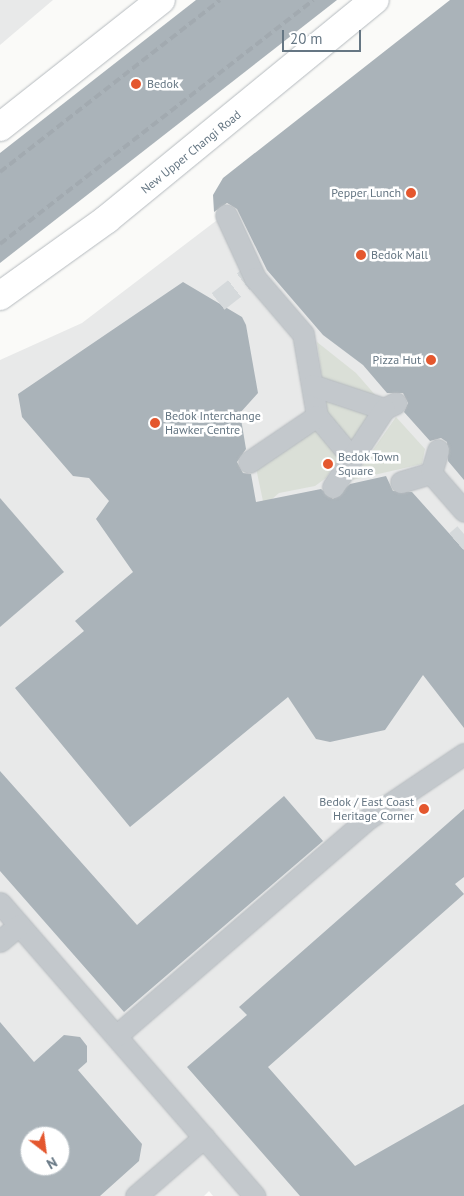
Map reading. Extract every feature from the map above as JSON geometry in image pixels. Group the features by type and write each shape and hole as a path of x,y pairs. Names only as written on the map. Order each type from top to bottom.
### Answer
{"main road":[{"path":"0,127 161,0"},
{"name":"New Upper Changi Road","path":"0,296 107,219 375,0"}],"street":[{"path":"226,215 255,278 303,334 317,416 352,458"},
{"path":"312,385 390,406 333,487"},
{"path":"249,462 317,416"},
{"path":"431,474 438,450"},
{"path":"401,482 431,474"},
{"path":"431,474 464,511"},
{"path":"116,1036 366,820 464,754"},
{"path":"0,904 256,1196"},
{"path":"0,941 19,925"},
{"path":"136,1196 204,1137"}],"shaded area":[{"path":"0,0 53,0 0,45"},
{"path":"464,11 464,1196 213,1196 209,1191 204,1196 0,1196 0,360 82,323 225,214 224,210 261,190"},
{"path":"317,342 356,373 377,397 322,378"},
{"path":"323,398 371,415 351,442 325,411"},
{"path":"396,417 425,449 422,464 352,480"},
{"path":"316,426 339,459 326,478 315,486 279,493 264,506 256,468"}],"building":[{"path":"196,0 337,0 0,263 0,153"},
{"name":"Bedok Mall","path":"450,0 464,0 464,480 448,461 447,442 441,438 430,441 404,412 408,403 403,393 387,393 363,365 323,335 267,270 237,209 227,203 214,212 213,195 223,178"},
{"path":"183,282 242,317 246,325 258,393 240,413 246,449 237,462 243,473 251,474 256,502 321,489 333,499 350,484 386,476 393,491 412,492 464,550 464,728 423,675 385,730 330,742 316,739 288,697 130,827 15,688 84,631 75,621 133,572 96,519 109,501 89,478 73,476 22,417 18,394"},
{"path":"0,498 64,572 0,627"},
{"path":"0,771 137,925 284,796 323,841 124,1012 0,871"},
{"path":"464,809 464,877 455,884 464,894 268,1067 355,1166 464,1104 464,1196 300,1196 187,1067 247,1015 239,1007"},
{"path":"0,1022 34,1062 64,1035 80,1037 87,1046 87,1062 78,1070 142,1144 139,1161 100,1196 0,1196"}],"tunnel":[{"path":"218,301 264,265"},
{"path":"456,541 464,534"}],"railway":[{"path":"0,172 220,0"},
{"path":"0,244 313,0"}],"place":[{"name":"Bedok","path":"136,84"},
{"name":"Pepper Lunch","path":"411,193"},
{"name":"Bedok Mall","path":"361,255"},
{"name":"Pizza Hut","path":"431,360"},
{"name":"Bedok Interchange Hawker Centre","path":"155,423"},
{"name":"Bedok Town Square","path":"328,464"},
{"name":"Bedok / East Coast Heritage Corner","path":"424,809"}]}
